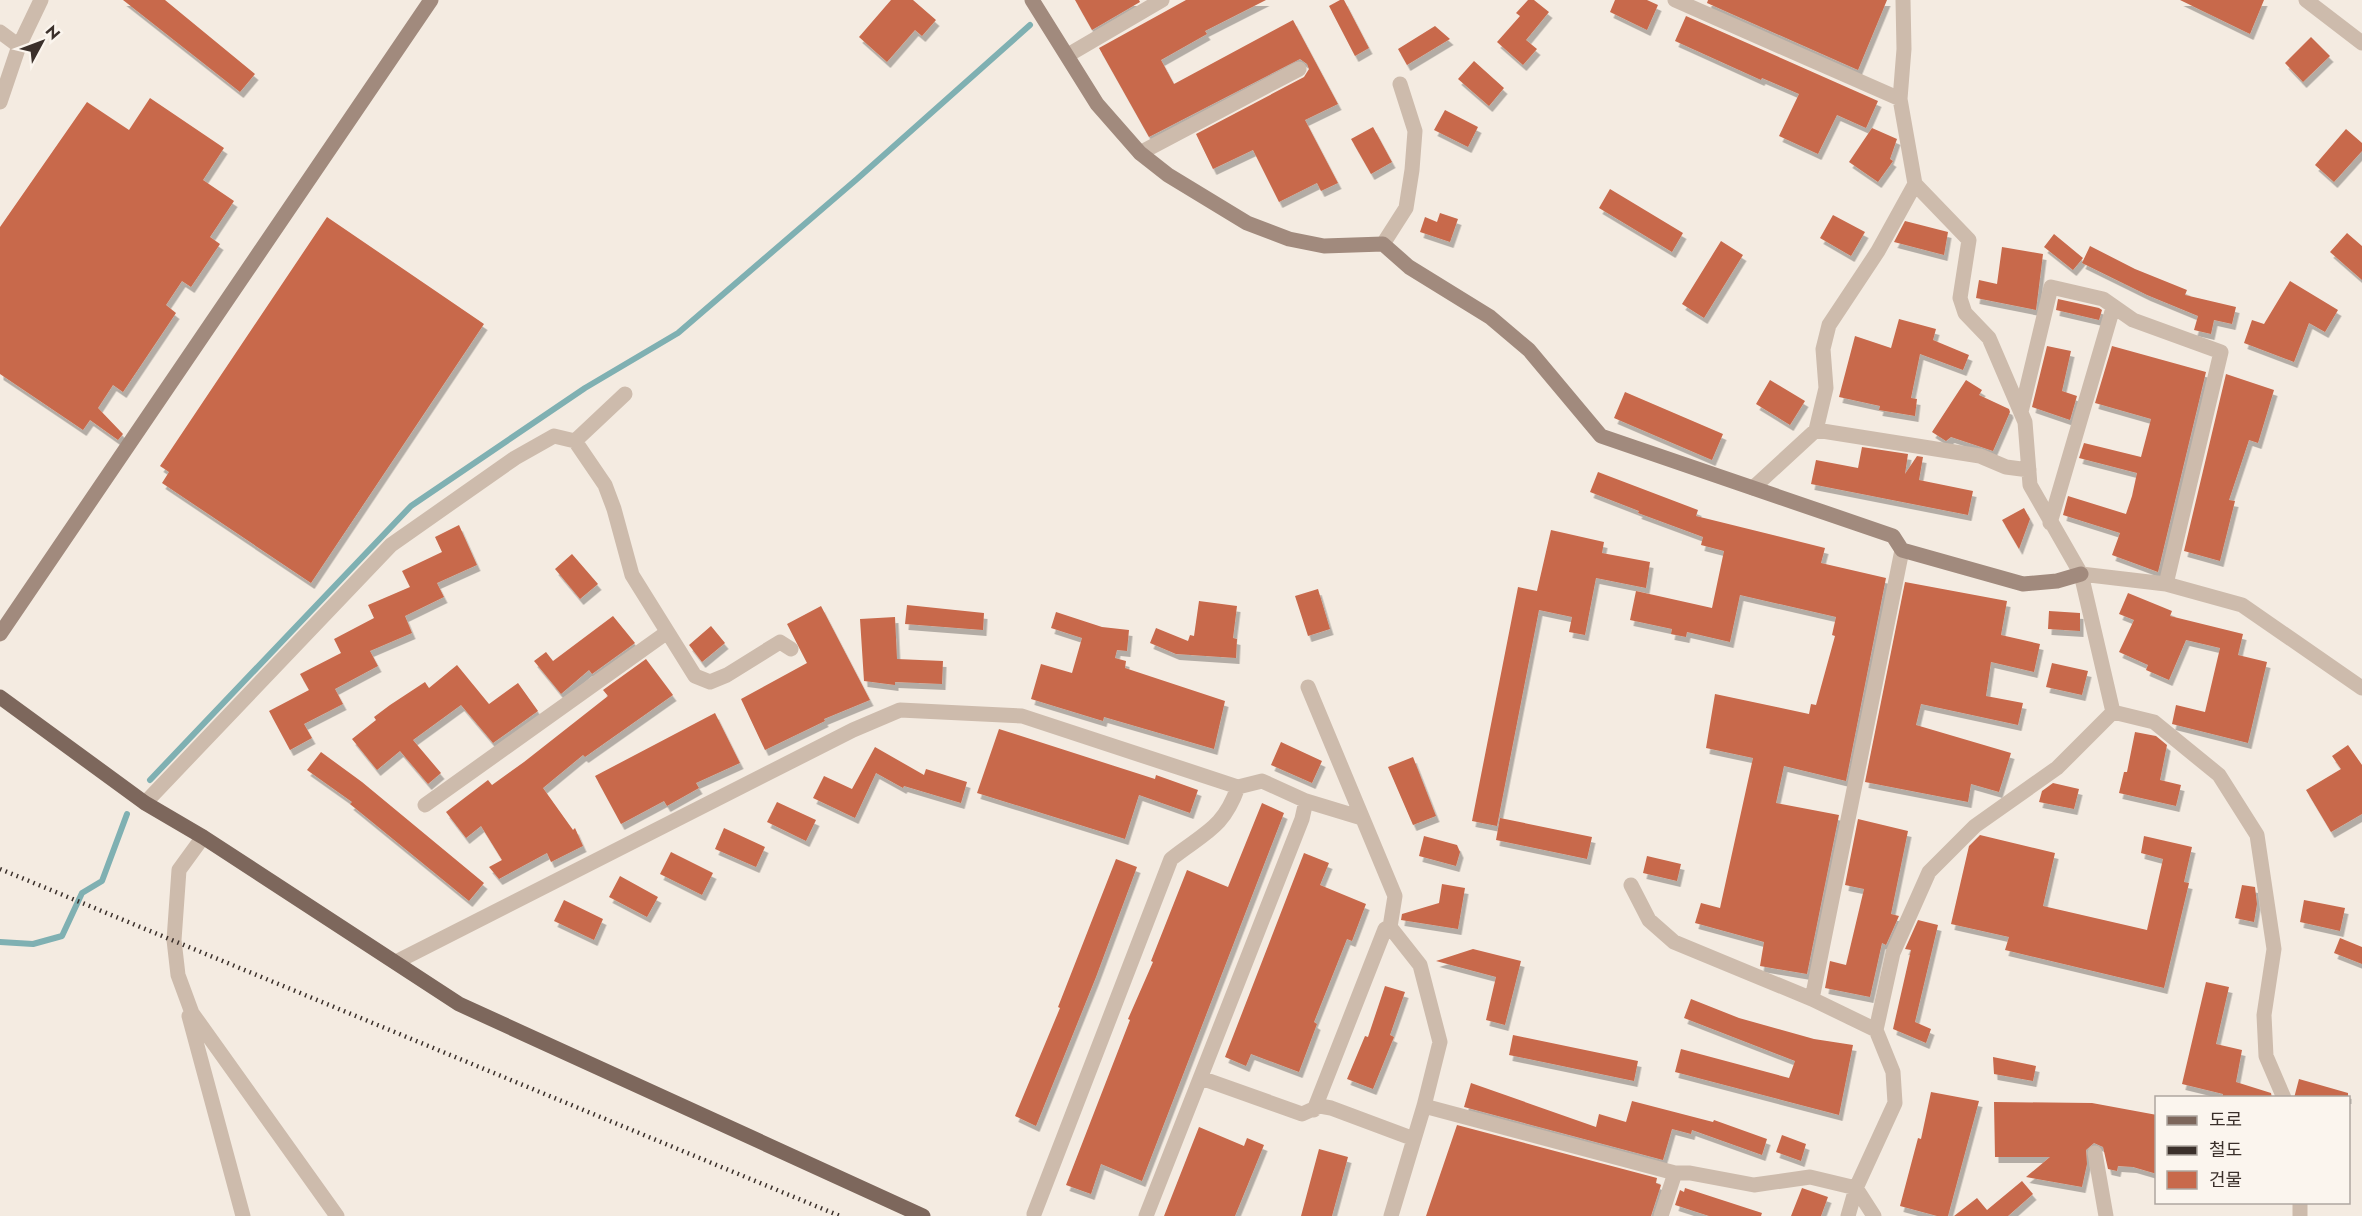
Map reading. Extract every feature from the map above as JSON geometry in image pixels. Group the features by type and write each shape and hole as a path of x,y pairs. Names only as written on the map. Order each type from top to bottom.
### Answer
{"main road":[{"path":"0,697 145,803 203,837 459,1004 923,1216"}],"street":[{"path":"0,102 19,46 41,0"},
{"path":"0,634 431,0"},
{"path":"1068,55 1162,0"},
{"path":"1675,0 1900,99"},
{"path":"1903,0 1904,49 1900,99 1915,184 1969,240 1960,298 1965,313 1989,338 2025,422 2030,485 2081,574 2113,712"},
{"path":"2306,0 2362,43"},
{"path":"1038,2 1097,104 1140,153 1168,175 1247,223 1289,240 1324,246 1383,244 1409,267 1490,317 1529,350 1601,436 1893,536 1902,550 2023,584 2056,581 2081,574 2166,584 2242,604 2362,688"},
{"path":"0,32 19,46"},
{"path":"1140,153 1299,69"},
{"path":"1383,244 1406,208 1412,170 1415,131 1400,84"},
{"path":"1753,488 1816,430 1826,388 1823,349 1829,324 1878,251 1915,184"},
{"path":"2021,412 2051,287 2103,299 2133,320 2221,352 2166,584"},
{"path":"2050,523 2113,308"},
{"path":"574,441 626,394"},
{"path":"1816,430 1980,456 2006,467 2029,470"},
{"path":"145,803 391,545 515,458 554,436 574,441 605,485 632,575 666,633 695,676 710,682 727,675 780,642 791,650"},
{"path":"1812,999 1902,550"},
{"path":"425,805 666,633"},
{"path":"1308,687 1395,896 1390,927 1420,965 1440,1042 1424,1106 1391,1216"},
{"path":"396,962 853,730 900,710 1022,716 1238,787 1262,781 1306,801 1362,818"},
{"path":"1848,1216 1856,1188 1895,1103 1893,1072 1876,1030 1893,953 1929,873 1975,826 2057,768 2113,712"},
{"path":"2113,712 2154,722 2219,775 2257,835 2274,949 2264,1015 2266,1056 2283,1096"},
{"path":"1037,1215 1171,859 1221,822 1230,808 1238,787"},
{"path":"1146,1216 1302,819 1306,801"},
{"path":"203,837 179,870 174,940 178,975 243,1216"},
{"path":"1631,885 1649,920 1674,942 1812,999 1876,1030"},
{"path":"1314,1110 1385,929 1390,927"},
{"path":"178,975 192,1013 337,1216"},
{"path":"1201,1078 1302,1114 1320,1106 1331,1108 1414,1139"},
{"path":"1424,1106 1675,1173 1690,1173 1754,1185 1810,1177 1856,1188 1874,1216"},
{"path":"2095,1153 2106,1216"},
{"path":"1661,1216 1675,1173"}],"building":[{"path":"123,0 165,0 255,74 240,92"},
{"path":"891,0 913,0 936,20 922,36 915,30 887,62 859,37"},
{"path":"1075,0 1139,0 1140,2 1092,30"},
{"path":"1186,0 1266,0 1205,31 1207,34 1161,60 1174,84 1293,20 1338,104 1305,120 1338,183 1321,191 1317,183 1279,202 1253,150 1213,169 1196,134 1304,77 1309,69 1307,64 1300,59 1149,137 1099,48"},
{"path":"1344,0 1369,48 1355,56 1329,6"},
{"path":"1528,0 1534,0 1549,12 1526,40 1537,49 1523,65 1497,42 1520,16 1516,13"},
{"path":"1615,0 1647,0 1658,5 1647,30 1610,12"},
{"path":"1708,0 1887,0 1858,70 1707,3"},
{"path":"2180,0 2264,0 2250,34"},
{"path":"1686,16 1878,101 1866,128 1837,115 1818,154 1779,136 1799,94 1762,78 1761,80 1675,41"},
{"path":"1435,26 1450,39 1407,65 1398,49"},
{"path":"2311,37 2330,56 2303,82 2285,63"},
{"path":"1474,61 1504,88 1489,106 1458,79"},
{"path":"150,98 224,148 203,180 234,201 210,237 220,244 191,287 182,281 166,305 176,313 123,392 113,385 98,408 123,434 118,440 90,420 83,430 0,374 0,227 87,102 129,130"},
{"path":"1445,110 1478,127 1468,147 1434,130"},
{"path":"1373,127 1392,162 1371,174 1351,139"},
{"path":"1872,128 1897,139 1890,159 1893,161 1878,182 1849,162"},
{"path":"2346,129 2362,143 2362,151 2334,182 2315,165"},
{"path":"1610,189 1683,233 1672,252 1599,208"},
{"path":"1440,213 1458,219 1450,242 1420,232 1425,217 1437,222"},
{"path":"1833,215 1865,232 1851,256 1820,238"},
{"path":"327,217 484,324 311,583 162,483 169,472 160,466"},
{"path":"1905,221 1948,232 1944,255 1894,242"},
{"path":"2347,233 2362,246 2362,280 2330,252"},
{"path":"2054,234 2083,258 2073,270 2044,247"},
{"path":"1721,241 1743,255 1704,318 1682,304"},
{"path":"2090,246 2135,269 2187,290 2185,295 2236,307 2232,324 2214,320 2211,334 2194,330 2198,316 2147,295 2082,263"},
{"path":"2002,247 2043,254 2036,310 1976,298 1979,280 1997,284"},
{"path":"2290,281 2338,310 2325,332 2309,323 2294,362 2244,343 2252,320 2264,324"},
{"path":"2058,299 2099,308 2102,310 2099,320 2056,310"},
{"path":"1899,319 1936,329 1933,340 1969,355 1963,370 1920,354 1911,398 1917,399 1915,416 1879,410 1880,406 1839,397 1855,336 1891,348"},
{"path":"2047,346 2071,351 2062,391 2077,396 2070,420 2032,407"},
{"path":"2112,346 2206,372 2158,572 2112,555 2120,533 2063,515 2068,496 2126,514 2132,496 2137,473 2079,458 2084,443 2141,457 2151,419 2095,403"},
{"path":"2226,374 2274,390 2258,443 2249,440 2229,500 2235,501 2220,561 2184,551"},
{"path":"1770,380 1805,401 1790,425 1756,404"},
{"path":"1966,380 1982,390 1979,395 2009,409 2010,412 1993,451 1951,437 1946,441 1932,432"},
{"path":"1625,392 1723,434 1712,460 1614,418"},
{"path":"1862,447 1908,454 1905,474 1917,456 1923,457 1919,480 1973,491 1968,515 1811,484 1816,460 1858,468"},
{"path":"1598,472 1698,510 1696,516 1825,548 1821,563 1886,578 1846,781 1784,766 1776,803 1839,815 1807,974 1760,966 1764,942 1695,923 1701,903 1720,908 1753,758 1706,748 1715,694 1809,714 1811,704 1816,705 1835,636 1832,635 1836,617 1740,595 1730,642 1687,632 1686,637 1671,634 1672,629 1630,620 1636,591 1712,608 1724,551 1701,545 1703,537 1590,492"},
{"path":"2024,508 2030,519 2019,549 2002,520"},
{"path":"459,525 477,565 437,583 444,597 405,616 412,633 370,651 378,666 335,689 343,704 304,724 312,738 290,750 269,711 309,690 300,674 341,653 334,639 374,618 368,605 410,587 402,571 442,552 435,537"},
{"path":"1551,530 1604,542 1602,553 1650,562 1646,588 1596,578 1585,635 1569,632 1572,617 1539,610 1497,826 1472,821 1518,587 1537,591"},
{"path":"572,554 598,584 580,599 555,569"},
{"path":"1905,582 2007,601 2001,635 2040,644 2034,672 1991,662 1986,696 2023,703 2018,725 1921,704 1916,725 2011,753 1999,792 1971,784 1968,802 1865,782"},
{"path":"1318,589 1330,629 1308,636 1295,596"},
{"path":"2128,593 2172,611 2170,616 2243,634 2238,655 2267,662 2248,743 2172,724 2176,705 2205,712 2220,648 2186,640 2169,680 2146,670 2148,665 2119,652 2134,620 2119,614"},
{"path":"1199,601 1237,606 1233,638 1237,639 1236,658 1176,654 1150,643 1156,628 1188,641 1190,635 1194,636"},
{"path":"907,605 984,613 983,630 905,624"},
{"path":"821,606 870,700 824,719 825,721 765,750 741,699 807,663 787,624"},
{"path":"2049,611 2080,613 2080,631 2048,629"},
{"path":"1056,612 1102,627 1129,630 1127,651 1117,650 1115,658 1126,661 1125,668 1225,701 1214,749 1104,717 1103,721 1031,699 1041,664 1072,673 1082,638 1051,628"},
{"path":"613,616 635,643 592,674 589,670 561,694 534,661 546,652 553,661"},
{"path":"895,617 897,659 943,661 942,684 895,682 895,685 864,681 860,619"},
{"path":"711,626 725,643 702,662 689,645"},
{"path":"646,659 673,695 585,757 583,755 543,788 573,830 575,828 583,846 551,862 547,853 499,879 489,867 502,860 481,826 466,838 446,812 488,780 492,785 524,762 608,696 603,690"},
{"path":"2052,663 2088,671 2082,695 2046,687"},
{"path":"457,665 489,704 518,683 538,711 493,743 461,705 413,740 441,773 428,784 400,751 377,770 352,739 376,720 374,717 390,705 425,682 429,688"},
{"path":"715,713 740,763 696,783 699,788 667,806 664,801 621,824 595,776"},
{"path":"999,729 1155,779 1156,775 1198,790 1190,813 1139,795 1125,839 977,793"},
{"path":"2135,732 2156,736 2167,745 2160,780 2181,785 2176,806 2119,793 2124,772 2127,772"},
{"path":"1281,742 1322,761 1312,783 1271,765"},
{"path":"2348,745 2362,765 2362,814 2331,832 2306,790 2341,769 2332,756"},
{"path":"875,747 924,775 926,769 967,782 961,803 904,786 903,788 876,773 855,818 813,798 824,776 852,789"},
{"path":"321,752 362,782 484,883 469,901 350,804 352,802 307,770"},
{"path":"1413,757 1436,816 1413,825 1388,767"},
{"path":"2053,783 2079,789 2074,809 2039,802 2042,791"},
{"path":"777,802 816,820 806,841 767,822"},
{"path":"1262,803 1284,813 1142,1181 1101,1164 1091,1194 1066,1185 1187,870 1228,887"},
{"path":"1500,818 1592,837 1587,859 1496,840"},
{"path":"1858,819 1908,831 1891,914 1899,916 1886,945 1882,943 1870,997 1825,988 1830,961 1846,965 1864,889 1845,885"},
{"path":"724,828 765,847 756,867 715,849"},
{"path":"1980,835 2055,853 2043,906 2147,930 2163,859 2141,853 2144,836 2192,847 2184,882 2189,883 2164,988 2005,950 2009,937 1951,924 1969,846"},
{"path":"1424,836 1457,845 1460,852 1456,866 1419,856"},
{"path":"671,852 713,873 702,895 660,874"},
{"path":"1304,853 1329,863 1320,885 1366,904 1352,941 1347,939 1314,1022 1317,1024 1299,1072 1251,1054 1246,1066 1225,1057"},
{"path":"1647,856 1681,864 1677,881 1643,873"},
{"path":"1116,859 1137,867 1036,1126 1015,1116 1060,1008 1058,1007"},
{"path":"620,876 658,897 647,917 609,897"},
{"path":"1442,884 1465,888 1458,929 1401,920 1402,914 1439,903"},
{"path":"2242,885 2255,887 2257,904 2254,922 2235,918"},
{"path":"564,900 603,919 594,940 554,921"},
{"path":"2304,900 2345,908 2340,931 2300,922"},
{"path":"1918,920 1938,925 1915,1022 1931,1029 1926,1043 1893,1029 1911,950 1905,949"},
{"path":"2340,938 2362,947 2362,964 2334,953"},
{"path":"1473,949 1521,961 1505,1025 1486,1020 1496,977 1436,961"},
{"path":"2206,982 2229,987 2216,1044 2242,1050 2236,1082 2271,1093 2272,1096 2222,1096 2223,1094 2182,1084"},
{"path":"1385,986 1405,992 1390,1035 1394,1037 1373,1089 1347,1079 1365,1036 1368,1037"},
{"path":"1691,999 1739,1018 1814,1039 1853,1045 1839,1115 1675,1072 1681,1049 1789,1078 1795,1061 1684,1018"},
{"path":"1513,1035 1638,1061 1634,1081 1509,1055"},
{"path":"1993,1057 2036,1066 2033,1081 1994,1074"},
{"path":"2299,1079 2348,1093 2348,1096 2295,1096"},
{"path":"1471,1083 1596,1127 1599,1114 1626,1122 1632,1101 1713,1122 1714,1120 1767,1139 1762,1155 1692,1130 1691,1134 1672,1129 1663,1160 1464,1107"},
{"path":"1931,1092 1979,1101 1948,1216 1937,1216 1900,1206 1918,1138 1921,1139"},
{"path":"1994,1102 2092,1103 2155,1115 2155,1173 2133,1167 2118,1166 2117,1171 2108,1169 2103,1147 2094,1143 2086,1150 2087,1164 2082,1187 2026,1177 2050,1157 1995,1157"},
{"path":"1457,1125 1657,1178 1656,1183 1661,1185 1651,1216 1426,1216"},
{"path":"1199,1127 1244,1146 1247,1138 1264,1145 1235,1216 1164,1216"},
{"path":"1782,1135 1806,1144 1801,1161 1776,1152"},
{"path":"1319,1149 1348,1157 1332,1216 1301,1216"},
{"path":"2022,1181 2033,1194 2008,1216 1954,1216 1977,1198 1987,1210"},
{"path":"1685,1188 1762,1213 1761,1216 1709,1216 1675,1205 1680,1190 1684,1192"},
{"path":"1802,1188 1828,1197 1821,1216 1791,1216"}],"waterway":[{"path":"150,780 411,506 585,388 678,333 857,179 1030,25"},
{"path":"0,942 33,944 62,936 82,893 102,881 127,814"}],"railway":[{"path":"0,869 840,1216"}]}
